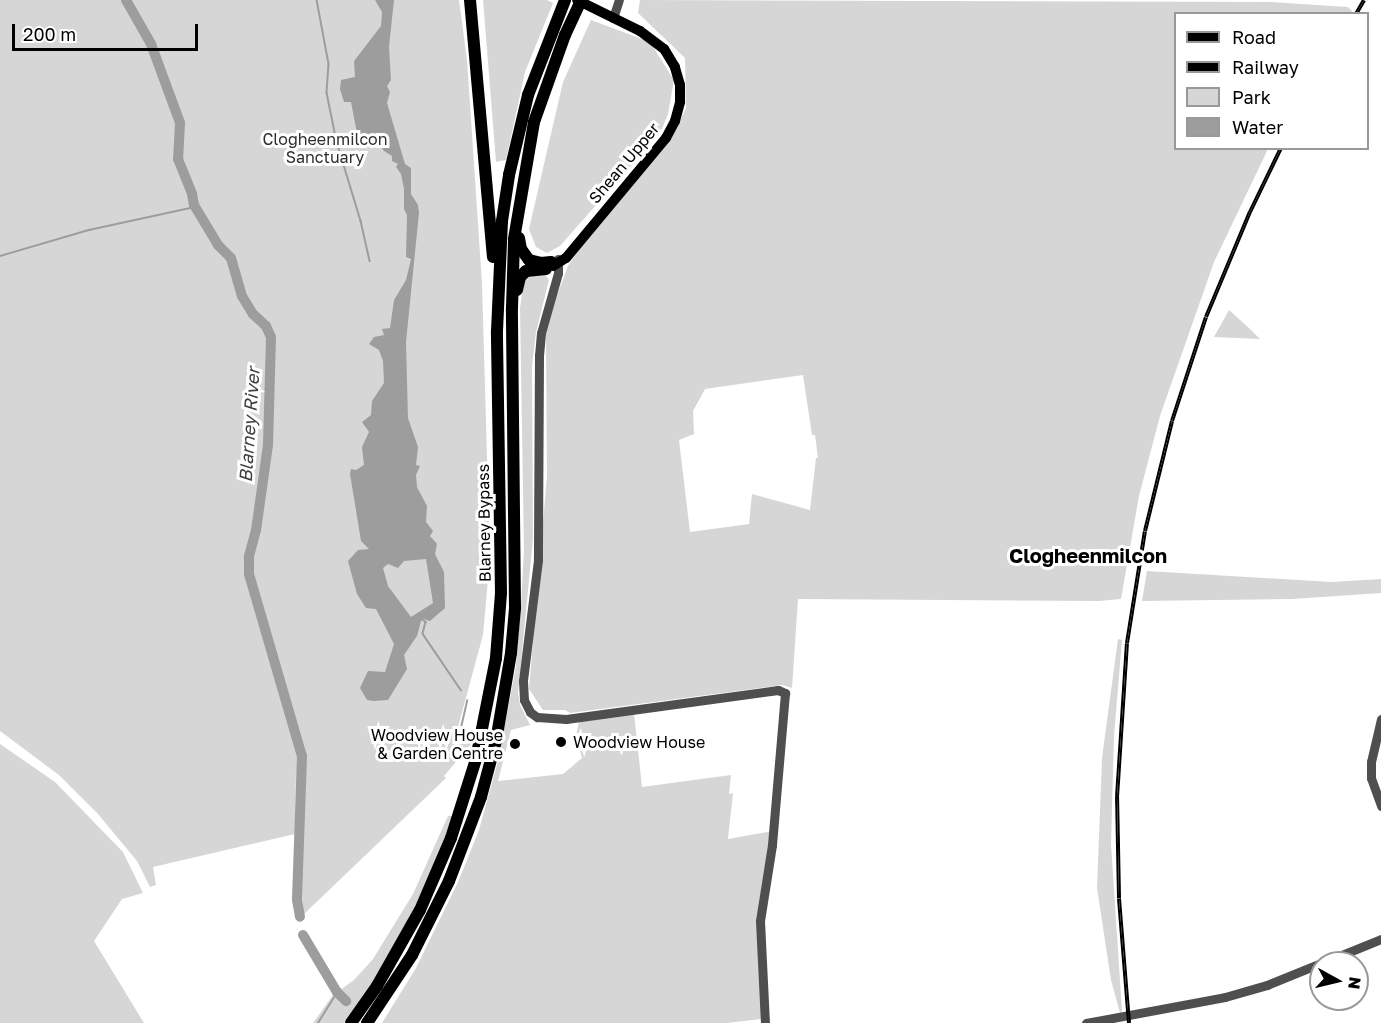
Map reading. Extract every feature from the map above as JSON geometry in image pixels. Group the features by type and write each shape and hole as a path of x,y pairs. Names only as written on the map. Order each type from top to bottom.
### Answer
{"highway":[{"path":"470,0 492,231 497,331"},
{"name":"Blarney Bypass","path":"367,1023 412,955 449,881 481,797 500,722 511,653 515,598 512,267 519,203 534,122 579,0"},
{"name":"Blarney Bypass","path":"351,1023 377,986 420,910 451,838 476,759 496,658 501,593 498,264 509,175 528,95 563,5"},
{"path":"519,203 520,244 523,253 531,261 555,262"},
{"path":"512,308 522,274 555,262"}],"main road":[{"name":"Shean Upper","path":"555,262 572,248 666,138 679,107 681,94 678,76 664,49 640,31 579,0"}],"street":[{"path":"613,18 620,0"},
{"path":"555,262 555,286 541,333 539,355 538,560 523,681 524,700 530,711 537,717 566,719 778,690 785,693 772,844 760,921 765,1023"},
{"path":"1381,719 1371,762 1371,778 1381,806"},
{"path":"1351,951 1381,939"},
{"path":"1086,1023 1225,997 1267,985 1309,968"}],"green space":[{"name":"Clogheenmilcon Sanctuary","path":"0,0 459,0 467,60 482,283 489,527 489,568 483,635 455,738 471,744 444,776 446,778 303,915 296,770 295,834 153,867 156,885 150,887 137,861 98,814 59,775 0,731"},
{"path":"483,0 547,0 553,3 525,72 506,160 496,162"},
{"path":"640,0 1270,2 1348,7 1352,11 1174,12 1174,150 1268,150 1214,262 1160,416 1139,496 1121,599 1099,601 798,599 792,688 782,685 570,713 565,710 543,710 529,689 547,476 546,335 568,266 585,240 674,133 686,108 685,58 638,13","holes":["803,375 812,435 815,435 818,458 816,458 810,510 752,494 749,524 690,532 679,440 694,434 693,411 705,389"]},
{"path":"591,20 650,42 674,80 668,114 661,131 560,246 547,253 536,247 529,229 563,82"},
{"path":"544,273 549,280 536,332 532,366 533,539 518,693 520,705 530,725 511,730 498,781 563,774 582,758 576,736 580,717 634,713 642,787 731,775 729,794 733,793 728,839 773,831 764,890 761,1019 727,1023 382,1023 416,968 458,882 479,830 498,761 516,666 524,549 520,308 527,276"},
{"path":"1229,310 1249,328 1260,339 1214,337"},
{"path":"1147,571 1331,582 1381,579 1381,593 1292,599 1142,601"},
{"path":"1118,639 1122,640 1114,736 1111,844 1122,1011 1120,1013 1111,980 1097,888 1102,758"},
{"path":"0,744 55,782 123,852 143,893 122,899 94,941 144,1023 0,1023"},
{"path":"448,816 453,816 434,865 409,919 371,985 344,1023 313,1023 333,995 354,980 373,959 413,894"}],"water":[{"path":"375,0 394,0 389,47 391,80 387,86 390,92 387,103 405,164 411,168 411,194 418,205 419,213 406,342 408,418 418,447 416,465 420,466 416,475 417,487 427,506 426,522 433,531 430,536 437,544 435,554 444,572 445,608 430,621 423,619 421,621 417,636 404,655 407,669 388,700 374,701 367,700 360,688 368,671 385,672 394,644 376,609 366,608 357,594 348,561 358,550 369,549 361,541 350,474 351,469 356,470 364,465 362,447 369,432 362,422 371,415 372,401 384,383 383,361 379,350 369,344 374,337 384,335 382,329 390,328 394,300 406,280 411,259 406,257 407,215 404,209 401,174 396,167 398,164 392,161 392,156 384,151 376,140 359,144 351,102 344,102 340,89 341,80 355,77 354,61 381,26 382,12","holes":["426,559 433,603 411,617 388,586 383,568 388,564 398,568 404,561"]}],"waterway":[{"name":"Blarney River","path":"126,0 151,44 180,123 178,159 194,205 218,245 231,258 242,296 253,314 266,326 271,337 268,445 256,530 249,557 249,574 302,756 297,900 300,917"},
{"path":"317,0 329,64 327,93 337,142 361,221 370,261"},
{"path":"0,256 89,230 195,207"},
{"path":"422,619 426,622 423,634 461,690"},
{"path":"463,735 460,732 467,701"},
{"name":"Blarney River","path":"303,935 337,992 346,1001"},
{"path":"318,1023 337,992"}],"railway":[{"path":"1357,12 1364,0"},
{"path":"1129,1023 1119,898 1117,797 1127,643 1145,531 1172,421 1206,317 1250,212 1280,150"}],"place":[{"name":"Woodview House","path":"561,742"},
{"name":"Woodview House & Garden Centre","path":"515,744"}],"district":[{"name":"Clogheenmilcon","path":"1088,555"}]}
